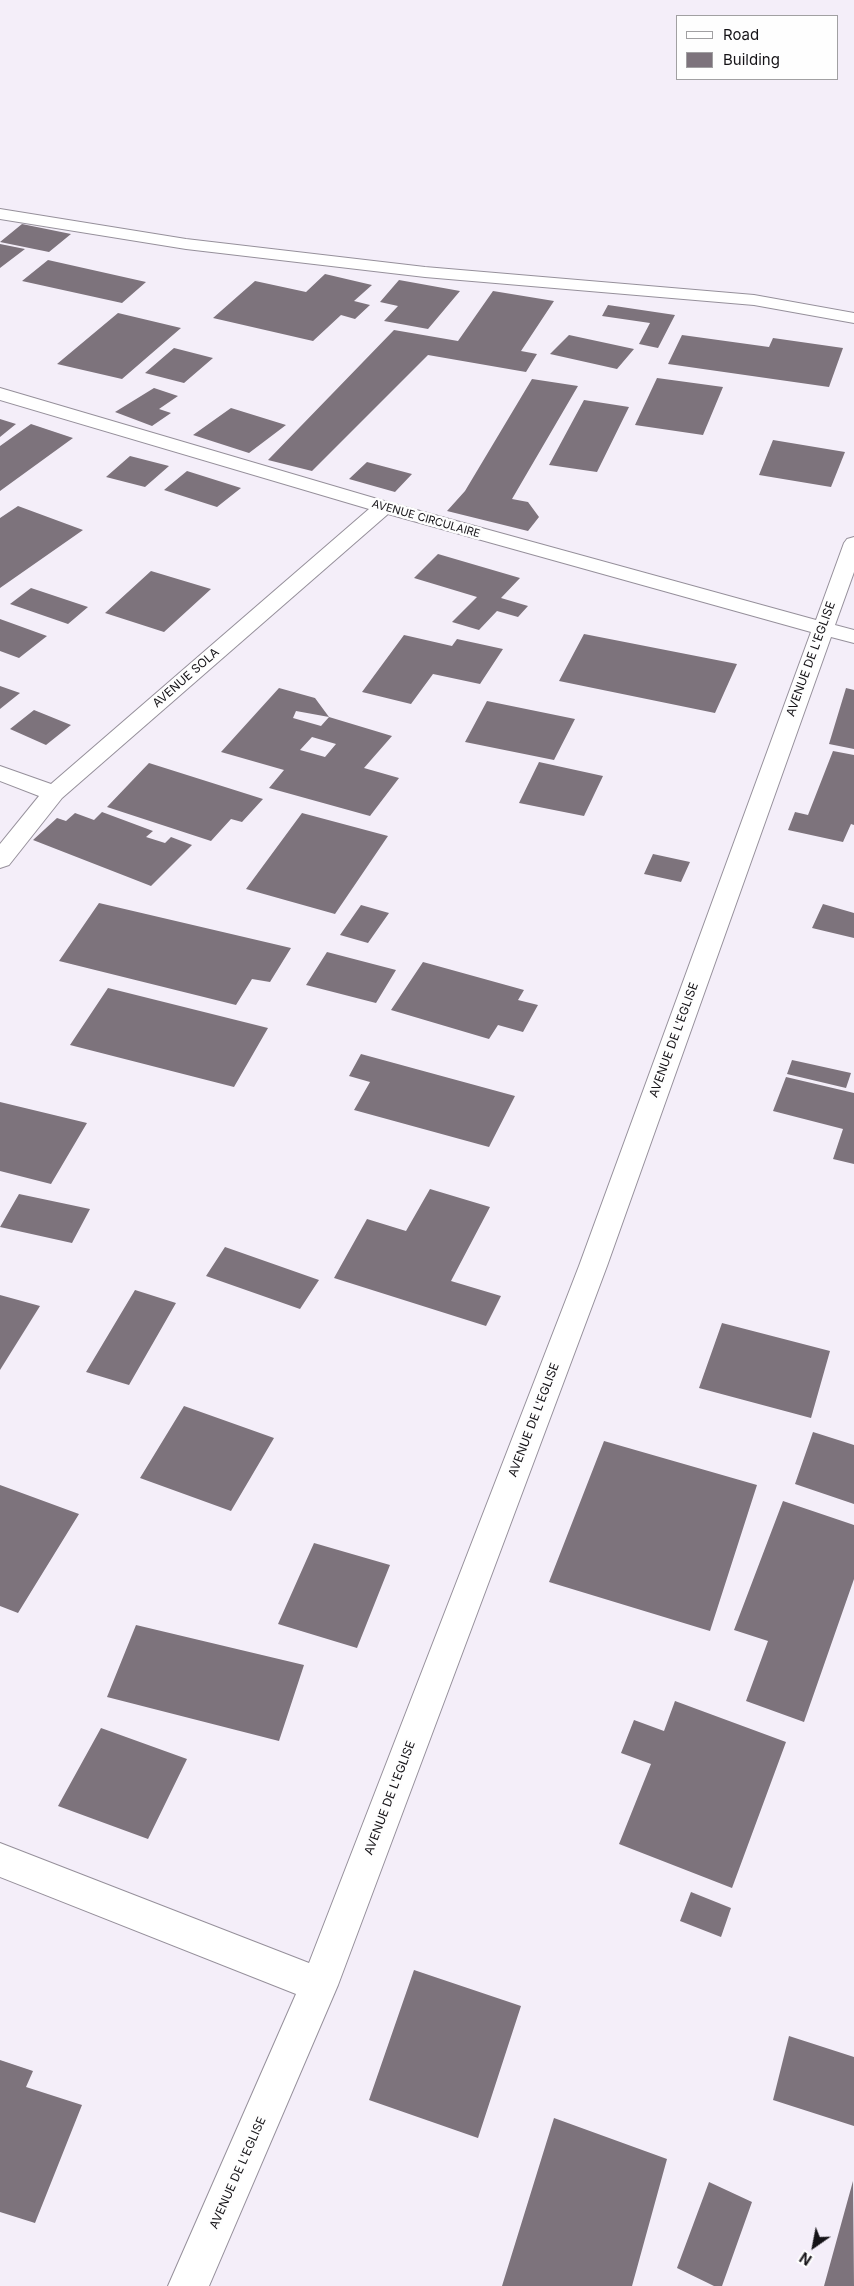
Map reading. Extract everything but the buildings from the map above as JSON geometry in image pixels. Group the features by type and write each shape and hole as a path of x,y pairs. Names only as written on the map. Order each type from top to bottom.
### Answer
{"street":[{"path":"0,214 186,244 425,272 583,287 754,300 854,318"},
{"name":"AVENUE CIRCULAIRE","path":"0,394 384,507 854,637"},
{"name":"AVENUE SOLA","path":"0,860 54,793 384,507"},
{"name":"AVENUE DE L'EGLISE","path":"188,2286 319,1985 593,1266 854,543"},
{"path":"0,773 54,793"},
{"path":"0,1860 319,1985"}]}
